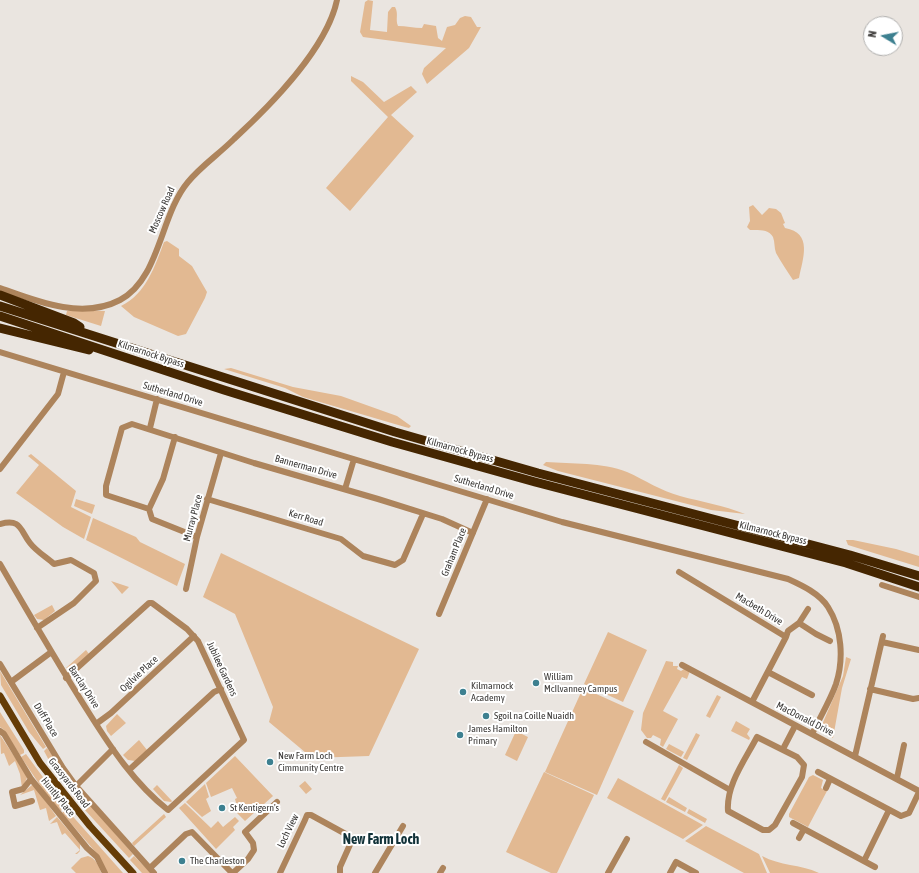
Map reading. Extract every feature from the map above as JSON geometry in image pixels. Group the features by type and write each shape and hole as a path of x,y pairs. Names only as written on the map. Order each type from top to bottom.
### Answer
{"highway":[{"path":"0,295 74,323 92,335"},
{"name":"Kilmarnock Bypass","path":"0,306 395,432 538,473 850,555 919,576"},
{"name":"Kilmarnock Bypass","path":"0,316 224,390 392,442 535,482 846,563 919,587"},
{"path":"0,328 83,349 105,350"}],"main road":[{"name":"Grassyards Road","path":"0,696 40,763 90,826 133,873"}],"street":[{"name":"Moscow Road","path":"0,288 47,304 80,308 105,306 120,300 132,292 148,270 181,191 197,171 254,121 300,68 326,31 333,16 337,0"},
{"name":"Sutherland Drive","path":"0,352 562,522 788,579 808,589 827,606 839,634 841,661 836,685 812,734"},
{"path":"0,469 58,394 64,372"},
{"path":"150,428 157,399"},
{"name":"Bannerman Drive","path":"149,509 106,495 106,486 122,428 132,424 150,428 221,453 345,489 423,514 473,533"},
{"path":"175,437 162,479 149,509 152,519 197,537"},
{"name":"Murray Place","path":"186,589 197,537 221,453"},
{"path":"345,489 354,459"},
{"name":"Kerr Road","path":"208,499 341,539 364,556 395,565 404,560 423,514"},
{"name":"Graham Place","path":"439,614 487,499"},
{"path":"0,524 9,522 21,526 30,544 54,564 71,560 94,573 96,581 74,603 38,628"},
{"name":"Barclay Drive","path":"0,564 38,628 50,653 113,749 129,770 168,810"},
{"name":"Macbeth Drive","path":"679,572 786,637 752,702"},
{"path":"882,585 919,597"},
{"name":"Jubilee Gardens","path":"66,678 150,603 158,605 194,636 202,647 244,740 168,810"},
{"path":"786,637 788,631 799,623 808,610"},
{"path":"799,623 830,641"},
{"name":"Ogilvie Place","path":"96,724 111,713 194,636"},
{"path":"854,756 882,639 919,650"},
{"path":"11,682 50,653"},
{"name":"Duff Place","path":"0,664 63,768 76,786 152,870"},
{"name":"MacDonald Drive","path":"682,666 897,778 919,792"},
{"path":"768,672 812,695"},
{"path":"129,770 214,692 220,689"},
{"path":"870,689 913,699 919,698"},
{"path":"783,749 795,726"},
{"name":"Huntly Place","path":"0,730 4,734 31,779 87,848 97,857 105,873"},
{"path":"757,737 783,749 797,757 804,765 802,777 775,825 769,830 763,830 728,811 727,798 757,737"},
{"path":"646,742 730,790"},
{"path":"897,778 904,745"},
{"path":"76,786 113,749"},
{"path":"818,772 898,815 907,815 919,792"},
{"path":"826,788 830,778"},
{"path":"31,779 23,789 12,792 15,806 32,802"},
{"path":"152,870 186,834 192,832 232,873 254,850 253,843 246,832 277,802"},
{"path":"864,861 888,810"},
{"name":"Loch View","path":"280,873 307,815 311,815 353,838 354,842 340,867 340,873"},
{"path":"793,823 876,867"},
{"path":"376,873 403,826"},
{"path":"799,838 804,829"},
{"path":"608,873 627,839"},
{"path":"670,873 676,862 696,873"}],"shaded area":[{"path":"368,0 373,1 370,30 387,32 388,12 392,7 395,7 396,10 398,26 422,28 424,24 436,26 438,38 442,41 447,27 455,25 460,18 465,16 471,17 477,27 481,27 469,48 427,84 422,74 424,68 446,48 363,37 360,32 365,2"},
{"path":"351,76 363,82 384,102 411,86 417,92 391,115 414,136 350,211 326,188 388,117 351,81"},
{"path":"753,205 762,215 769,208 776,209 781,213 785,223 783,224 785,228 800,235 803,241 804,255 799,278 793,280 784,266 776,253 774,239 771,234 763,230 750,230 747,227 750,221 749,207"},
{"path":"167,241 179,249 179,256 192,266 207,292 186,334 178,336 134,317 121,306 130,301 143,287 153,270 164,242"},
{"path":"67,311 105,311 101,326 66,315"},
{"path":"231,368 293,387 341,396 397,416 411,426 409,428 405,427 303,397 285,388 224,369"},
{"path":"31,454 76,491 71,507 91,517 84,539 63,527 16,493 39,465 28,456"},
{"path":"546,462 607,466 627,472 673,494 721,506 745,514 711,510 558,471 543,465"},
{"path":"76,499 95,505 92,514 74,506"},
{"path":"93,518 136,537 140,542 185,564 177,586 86,540"},
{"path":"846,540 853,540 896,549 919,556 919,567 848,545"},
{"path":"221,553 419,649 369,756 312,758 269,722 273,707 235,614 203,597"},
{"path":"111,581 129,587 122,594"},
{"path":"52,605 55,611 44,620 37,619 34,615"},
{"path":"608,632 647,650 623,702 584,684"},
{"path":"86,650 89,654 72,669 66,668"},
{"path":"846,657 851,659 842,688 833,738 821,731 821,727 843,676"},
{"path":"666,661 673,662 673,666 678,666 677,669 681,671 684,669 690,671 687,679 682,677 663,711 678,719 663,747 660,745 661,739 653,735 651,738 647,738 641,730 643,713"},
{"path":"0,671 46,747 43,749 29,732 1,685"},
{"path":"583,688 634,711 597,795 545,772"},
{"path":"717,695 721,697 710,718 706,716"},
{"path":"0,712 24,750 24,753 20,755 3,729 0,727"},
{"path":"117,714 126,723 111,736 107,731 106,726"},
{"path":"736,721 750,729 747,734 750,738 749,740 731,731"},
{"path":"516,731 528,737 517,761 505,755"},
{"path":"696,733 700,735 687,760 683,758"},
{"path":"0,735 26,774 27,778 22,788 20,774 15,761 9,766 4,753 1,754"},
{"path":"139,740 147,750 135,761 128,760 123,755"},
{"path":"669,744 684,752 681,757 666,749"},
{"path":"47,748 76,788 71,792 54,770 44,751"},
{"path":"26,754 64,806 61,811 48,797 21,757"},
{"path":"235,756 273,796 245,821 233,809 237,806 235,799 237,798 232,788 211,797 206,783"},
{"path":"679,765 683,768 665,801 661,799"},
{"path":"544,772 594,795 557,873 551,873 506,852"},
{"path":"813,775 823,780 821,788 827,791 808,827 789,817 789,814 809,777"},
{"path":"618,778 703,825 683,839 607,798"},
{"path":"305,781 312,789 306,794 299,786"},
{"path":"205,784 209,797 206,799 211,811 202,817 186,802"},
{"path":"32,785 35,786 56,816 49,821 46,808 40,810 34,790 20,795"},
{"path":"157,785 172,801 171,802 164,801 153,789"},
{"path":"77,790 133,854 129,858 73,797 72,794"},
{"path":"669,797 687,808 685,812 666,802"},
{"path":"185,803 211,828 218,821 223,827 235,817 239,821 233,827 235,830 216,849 179,808"},
{"path":"689,809 707,819 705,823 687,813"},
{"path":"65,810 68,811 123,873 106,873 99,856 62,813"},
{"path":"164,814 166,817 134,846 132,843"},
{"path":"57,817 80,844 80,850 65,833 62,835 57,822 50,824"},
{"path":"706,826 759,854 767,873 744,873 685,841"},
{"path":"88,856 97,863 101,873 76,873 71,868 81,858"},
{"path":"134,856 151,873 142,873 130,860"},
{"path":"762,856 776,862 805,868 819,873 770,873"}],"place":[{"name":"William McIlvanney Campus","path":"536,683"},
{"name":"Kilmarnock Academy","path":"463,692"},
{"name":"Sgoil na Coille Nuaidh","path":"486,716"},
{"name":"James Hamilton Primary","path":"460,735"},
{"name":"New Farm Loch Cimmunity Centre","path":"270,762"},
{"name":"St Kentigern's","path":"222,808"},
{"name":"The Charleston","path":"182,861"}],"district":[{"name":"New Farm Loch","path":"381,840"}]}
